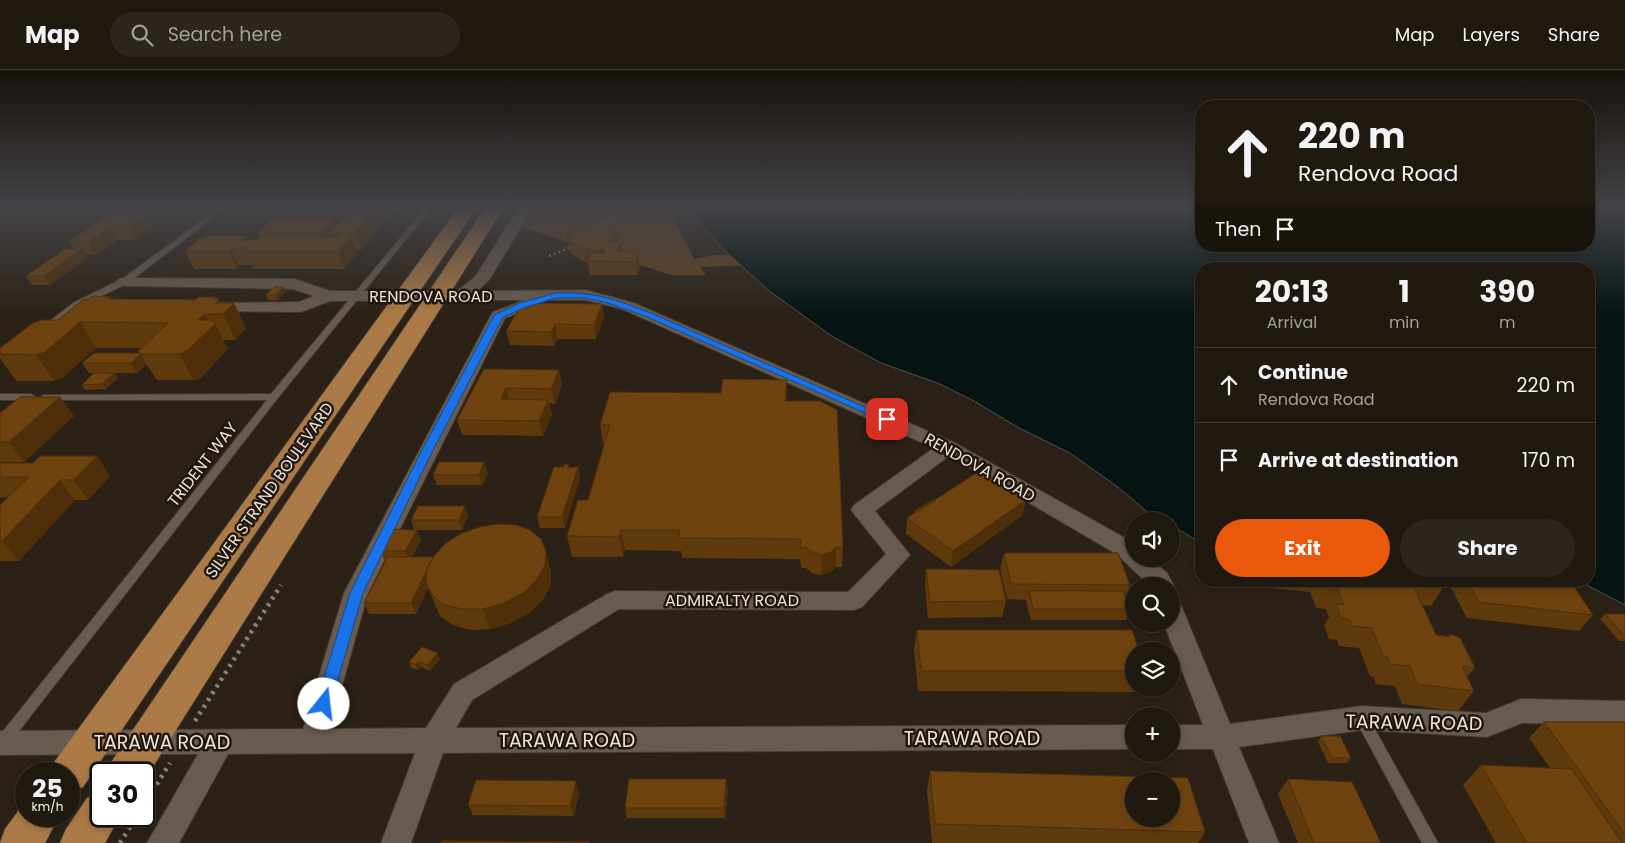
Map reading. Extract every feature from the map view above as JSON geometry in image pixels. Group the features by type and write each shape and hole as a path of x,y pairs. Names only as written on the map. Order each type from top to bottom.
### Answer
{"highway":[{"name":"SILVER STRAND BOULEVARD","path":"77,762 443,243"},
{"name":"SILVER STRAND BOULEVARD","path":"144,762 146,742 449,296 476,243"},
{"path":"20,843 31,827"},
{"path":"81,843 91,827"}],"street":[{"path":"449,296 482,280 504,243"},
{"name":"RENDOVA ROAD","path":"124,280 295,284 328,296 356,297 586,295 628,306 948,447 1125,548"},
{"name":"RENDOVA ROAD","path":"193,306 301,307 328,296"},
{"path":"313,742 356,593 499,315 523,305 556,296"},
{"path":"76,305 115,305"},
{"name":"ADMIRALTY ROAD","path":"434,741 463,692 615,600 854,601 899,555 862,510 948,447"},
{"name":"RENDOVA ROAD","path":"1145,567 1157,577"},
{"path":"1180,632 1264,843"},
{"name":"TARAWA ROAD","path":"1180,737 1222,737 1362,718 1487,725 1521,711 1625,713"},
{"name":"TARAWA ROAD","path":"1,743 1125,737"},
{"path":"396,843 434,741"},
{"path":"162,843 220,742"}],"lane":[{"path":"39,332 76,305 124,280 175,243"},
{"name":"TRIDENT WAY","path":"1,743 274,397 400,243"},
{"path":"0,397 274,397"},
{"path":"12,407 24,397"},
{"path":"1362,718 1430,843"}],"path":[{"path":"549,256 574,247"},
{"path":"120,843 130,827"}],"shaded area":[{"path":"572,243 686,243 694,259 714,255 805,252 805,263 700,267 706,275 671,275"},
{"path":"718,243 1195,243 1195,252 1595,252 1595,243 1625,243 1625,605 1590,587 1595,587 1595,262 1195,262 1195,539 1180,530 1180,512 1147,512 1118,487 1070,453 1019,428 974,401 940,384 881,363 833,337 768,290"}],"building":[{"path":"195,243 346,243 338,252 245,252 248,248 231,248 228,251 185,251"},
{"path":"572,243 620,243 616,251 638,253 636,262 588,261 591,253 604,253 605,248 595,251 590,248 585,250"},
{"path":"65,249 82,249 44,276 26,276"},
{"path":"274,287 284,287 276,295 266,295"},
{"path":"92,296 111,297 108,299 195,300 199,297 217,297 214,299 219,299 215,303 234,303 223,314 205,314 198,320 213,320 215,324 187,351 179,354 141,354 138,351 168,323 80,322 45,352 36,355 0,354 0,348 33,323 42,320 58,320 84,299 89,299"},
{"path":"522,303 602,304 594,325 555,324 551,332 506,331"},
{"path":"94,353 141,354 131,363 82,363"},
{"path":"484,369 559,370 551,389 506,388 501,399 548,400 539,421 457,420"},
{"path":"94,373 114,373 102,384 82,385"},
{"path":"723,379 787,380 785,401 820,401 837,410 843,547 836,547 831,552 822,555 812,552 806,547 800,548 801,539 679,538 680,530 621,530 619,537 567,536 578,500 588,500 610,425 600,425 610,392 721,393"},
{"path":"20,397 60,397 9,442 0,442 0,413"},
{"path":"40,456 97,456 74,480 60,480 0,541 0,505 29,477 0,477 0,463 33,463"},
{"path":"439,462 484,462 479,475 433,475"},
{"path":"569,464 568,468 578,467 562,517 537,517 554,467 563,467"},
{"path":"981,470 1026,500 953,551 907,518"},
{"path":"934,499 936,500 917,512 915,511"},
{"path":"418,506 465,506 459,520 411,520"},
{"path":"498,524 516,525 530,530 541,539 546,551 545,565 537,579 523,593 504,603 483,609 462,609 444,605 432,595 426,583 427,569 434,556 446,543 462,533"},
{"path":"393,529 417,530 405,551 380,551"},
{"path":"1004,553 1118,553 1127,577 1125,577 1125,585 1011,584"},
{"path":"388,557 433,557 411,603 364,603"},
{"path":"926,569 999,570 1006,601 930,602"},
{"path":"1414,587 1436,635 1451,637 1450,634 1460,638 1475,668 1462,666 1474,691 1417,684 1410,666 1390,664 1388,657 1383,656 1372,628 1352,626 1350,620 1341,618 1336,604 1344,605 1338,589 1327,588"},
{"path":"1470,587 1574,587 1593,615 1479,602"},
{"path":"1029,591 1123,591 1125,597 1125,609 1033,609"},
{"path":"1605,614 1625,614 1625,635 1624,635"},
{"path":"917,630 1125,630 1125,632 1133,632 1136,642 1125,642 1125,671 921,671"},
{"path":"422,647 438,653 427,665 418,662 416,665 409,662"},
{"path":"1544,722 1625,722 1625,834"},
{"path":"1321,736 1340,736 1351,758 1332,758"},
{"path":"1481,765 1572,769 1622,843 1527,843"},
{"path":"930,771 1125,776 1125,827 1180,827 1180,778 1188,778 1205,832 935,824"},
{"path":"629,779 726,779 724,808 625,808"},
{"path":"1288,779 1352,782 1381,843 1314,843"},
{"path":"476,780 576,781 570,806 468,805"},
{"path":"442,841 589,842 589,843 441,843"}],"route":[{"path":"324,704 356,593 499,315 523,305 556,296 586,295 611,300 648,314 887,419"}]}
